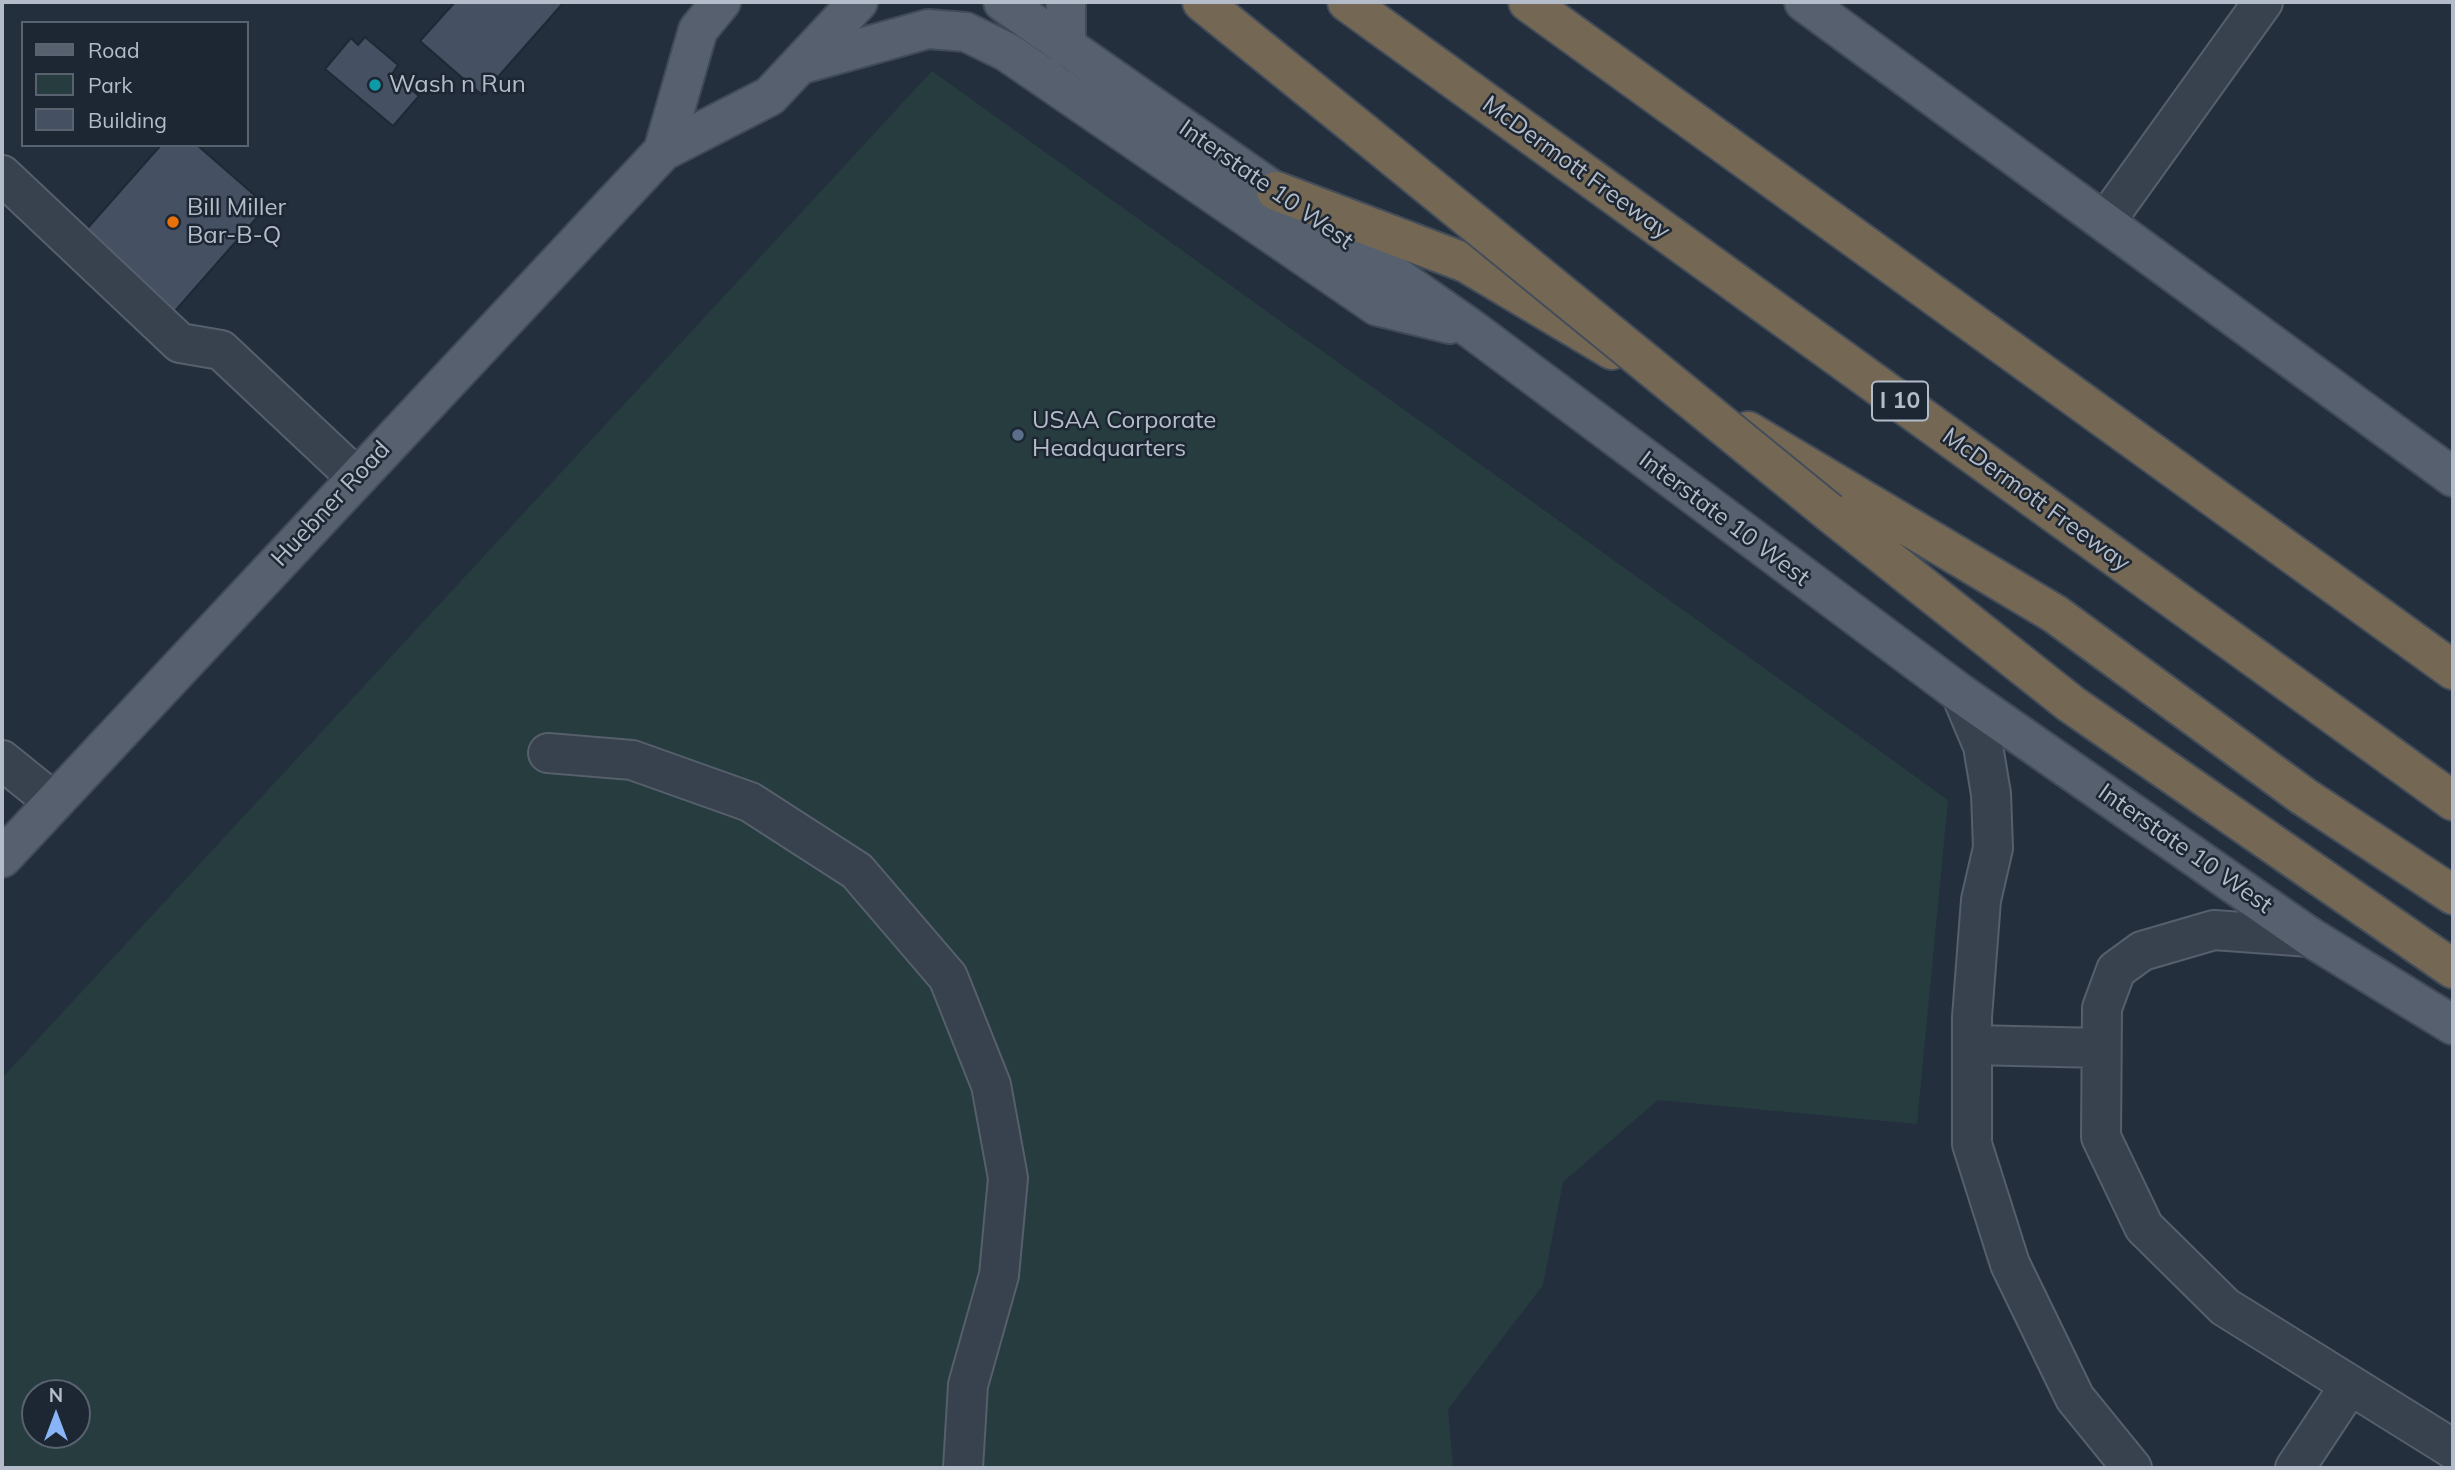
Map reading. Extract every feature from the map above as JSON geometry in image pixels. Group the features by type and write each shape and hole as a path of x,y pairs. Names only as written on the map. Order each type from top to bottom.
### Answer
{"highway":[{"path":"1202,2 1829,512 2071,704 2453,969"},
{"name":"McDermott Freeway","path":"1347,2 2453,800"},
{"path":"1528,2 2453,670"},
{"path":"1276,191 1466,263 2055,614 2303,796 2453,895"}],"main road":[{"name":"Huebner Road","path":"663,151 698,30 721,2"},
{"name":"Huebner Road","path":"2,858 663,151 770,96 858,2"},
{"name":"Interstate 10 West","path":"1003,2 1470,328 1961,694 2310,937 2453,1025"},
{"path":"1066,2 1066,47"},
{"path":"1804,2 2453,477"},
{"path":"797,66 928,29 966,32 1007,52 1377,306 1470,328"}],"lane":[{"path":"2105,222 2263,2"},
{"path":"2,175 180,343 221,350 356,477"},
{"path":"1961,694 1983,746 1991,794 1993,848 1982,900 1972,1045 1972,1144 2010,1264 2075,1398 2132,1468"},
{"path":"548,753 632,760 750,802 857,871 948,977 991,1085 1008,1178 999,1275 968,1385 963,1468"},
{"path":"2,760 54,803"},
{"path":"2310,937 2214,930 2142,951 2116,970 2102,1008 2101,1138 2144,1227 2225,1307 2453,1449"},
{"path":"1972,1045 2101,1048"},
{"path":"2295,1468 2350,1385"}],"green space":[{"name":"USAA Corporate Headquarters","path":"932,71 1948,800 1917,1124 1658,1100 1563,1182 1543,1285 1448,1409 1453,1468 6,1468 2,1458 2,1078"}],"building":[{"path":"455,2 564,2 482,95 420,41"},
{"name":"Wash n Run","path":"365,37 398,65 392,74 419,96 393,126 325,69 351,38 358,45"},
{"name":"Bill Miller Bar-B-Q","path":"159,147 199,147 267,206 168,319 78,239"}],"place":[{"name":"Wash n Run","path":"375,85"},
{"name":"Bill Miller Bar-B-Q","path":"173,222"},
{"name":"USAA Corporate Headquarters","path":"1018,435"}]}
